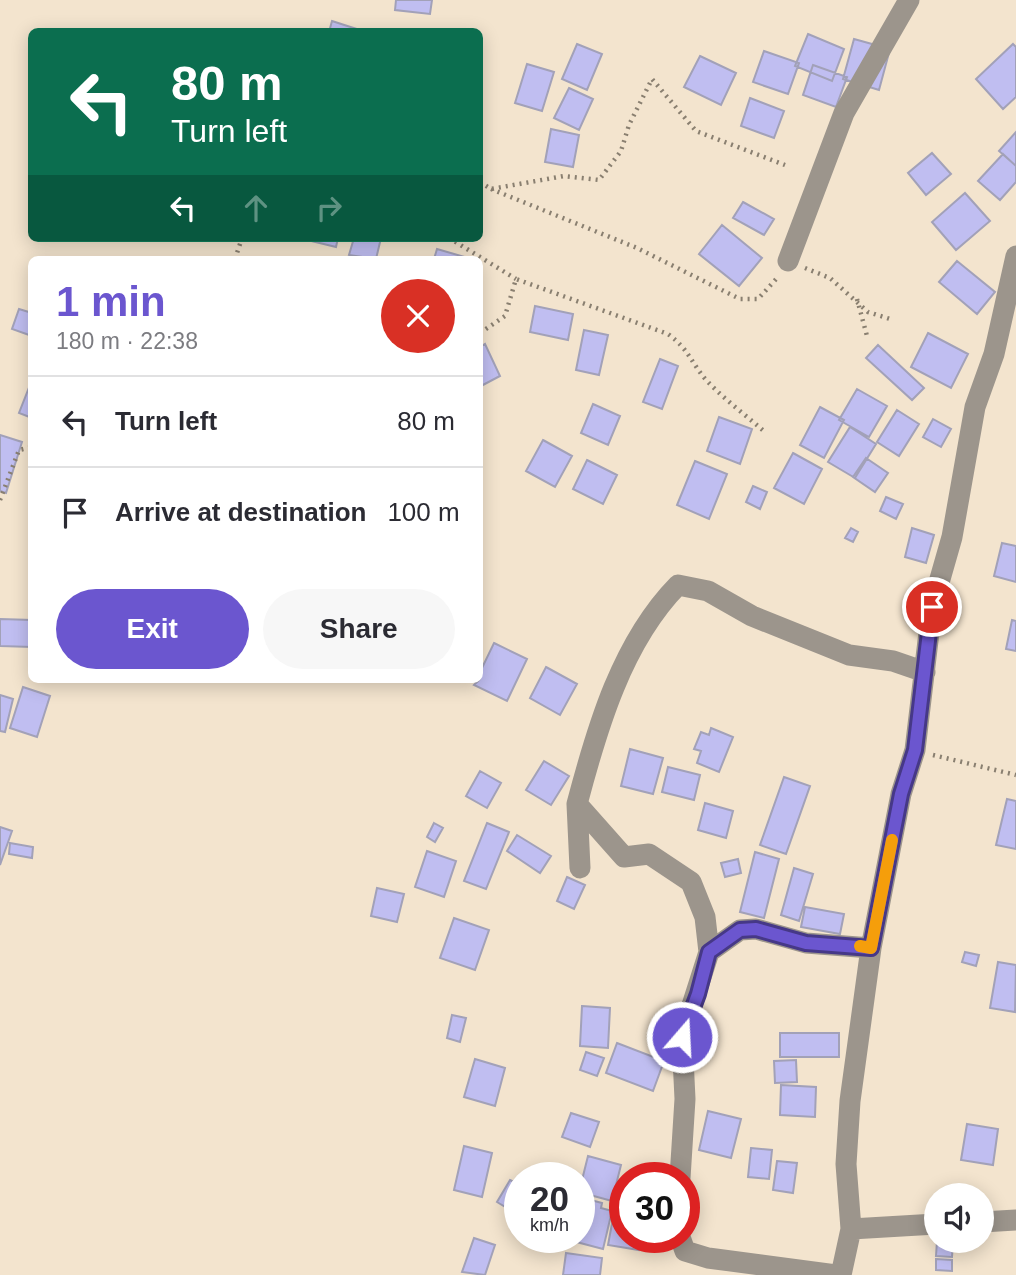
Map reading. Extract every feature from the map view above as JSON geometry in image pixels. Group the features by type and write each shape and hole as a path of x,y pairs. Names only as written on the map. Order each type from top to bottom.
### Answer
{"street":[{"path":"788,261 844,113 909,0"},
{"path":"841,1275 851,1229 846,1164 850,1101 871,948 901,794 915,750 932,607 952,537 975,407 995,354 1016,256"},
{"path":"580,868 577,804 599,721 661,603 678,585 708,591 752,616 849,655 893,662 925,672"},
{"path":"577,804 624,857 649,854 691,882 705,917 709,952 698,994 682,1037 685,1099 681,1162"},
{"path":"709,952 740,930 756,929 806,943 871,948"},
{"path":"994,1221 1016,1220"},
{"path":"851,1229 924,1225"},
{"path":"692,1253 708,1258 835,1275"}],"path":[{"path":"491,189 564,176 599,180 621,151 629,125 652,79 696,131 785,166"},
{"path":"483,184 637,248 740,299 758,299 768,292 788,261 830,278 856,298 868,312 890,318"},
{"path":"456,242 479,256"},
{"path":"483,258 516,278 668,334 686,347 694,365 709,383 766,433"},
{"path":"483,331 505,316 516,278"},
{"path":"856,298 867,336"},
{"path":"0,500 19,450 28,448"},
{"path":"915,750 1016,775"}],"building":[{"path":"396,0 432,0 430,14 395,10"},
{"path":"332,21 354,28 330,28"},
{"path":"808,34 844,49 832,81 795,66"},
{"path":"854,39 890,49 879,90 843,79"},
{"path":"577,44 602,54 587,90 562,79"},
{"path":"1013,44 1016,47 1016,97 1003,109 976,79"},
{"path":"764,51 799,63 788,94 753,82"},
{"path":"700,56 736,73 721,105 684,87"},
{"path":"527,64 554,72 542,111 515,103"},
{"path":"813,65 847,77 836,107 803,95"},
{"path":"569,88 593,99 579,130 554,118"},
{"path":"750,98 784,111 774,138 741,126"},
{"path":"551,129 579,135 573,167 545,162"},
{"path":"1016,132 1016,166 999,151"},
{"path":"932,153 951,174 926,195 908,173"},
{"path":"1003,154 1016,166 1016,182 1000,200 978,181"},
{"path":"965,193 990,221 956,250 932,222"},
{"path":"743,202 774,219 764,235 733,218"},
{"path":"722,225 762,258 739,286 699,254"},
{"path":"315,242 337,242 336,247"},
{"path":"353,242 380,242 377,256 349,255"},
{"path":"437,249 461,256 435,256"},
{"path":"957,261 995,292 977,314 939,282"},
{"path":"535,306 573,314 568,340 530,332"},
{"path":"19,309 28,312 28,335 12,329"},
{"path":"584,330 608,335 599,375 576,370"},
{"path":"928,333 968,354 951,388 911,367"},
{"path":"485,344 500,376 483,385"},
{"path":"878,345 924,388 912,400 866,358"},
{"path":"660,359 678,366 662,409 643,402"},
{"path":"857,389 887,406 869,437 839,420"},
{"path":"28,390 28,416 19,413"},
{"path":"593,404 620,416 608,445 581,433"},
{"path":"820,407 844,420 824,458 800,445"},
{"path":"897,410 919,424 899,456 877,442"},
{"path":"719,417 752,429 740,464 707,451"},
{"path":"933,419 951,429 941,447 923,437"},
{"path":"850,427 876,444 855,478 828,462"},
{"path":"0,435 22,442 6,493 0,491"},
{"path":"543,440 572,456 555,487 526,471"},
{"path":"793,453 822,469 804,504 774,488"},
{"path":"866,458 888,473 875,492 853,477"},
{"path":"587,460 617,475 603,504 573,489"},
{"path":"695,461 727,474 709,519 677,505"},
{"path":"753,486 767,492 760,509 746,502"},
{"path":"886,497 903,504 896,519 880,511"},
{"path":"851,528 858,532 853,542 845,538"},
{"path":"912,528 934,535 926,563 905,557"},
{"path":"1002,543 1016,546 1016,582 994,576"},
{"path":"0,619 28,620 28,647 0,646"},
{"path":"1012,620 1016,621 1016,651 1006,649"},
{"path":"494,643 527,659 507,701 474,685 483,683 483,666"},
{"path":"546,667 577,684 560,715 530,698"},
{"path":"23,687 50,696 37,737 10,728"},
{"path":"0,695 13,699 5,732 0,731"},
{"path":"711,728 733,737 719,772 697,763 701,751 694,749 701,732 709,735"},
{"path":"630,749 663,758 653,794 621,786"},
{"path":"544,761 569,776 551,805 526,790"},
{"path":"668,767 700,775 694,800 662,792"},
{"path":"480,771 501,783 487,808 466,796"},
{"path":"784,777 810,786 786,854 760,845"},
{"path":"1007,799 1016,801 1016,849 996,845"},
{"path":"705,803 733,811 726,838 698,830"},
{"path":"434,823 443,828 435,842 427,837"},
{"path":"487,823 509,832 486,889 464,881"},
{"path":"0,827 12,831 0,865"},
{"path":"517,835 551,856 540,873 507,851"},
{"path":"10,843 33,847 32,858 9,854"},
{"path":"427,851 456,861 444,897 415,887"},
{"path":"755,852 779,859 764,918 740,912"},
{"path":"738,859 741,873 725,877 721,863"},
{"path":"794,868 813,874 799,921 781,915"},
{"path":"567,877 585,885 574,909 557,901"},
{"path":"377,888 404,894 397,922 371,916"},
{"path":"805,907 844,914 840,934 801,927"},
{"path":"454,918 489,930 475,970 440,958"},
{"path":"965,952 979,955 976,966 962,962"},
{"path":"998,962 1016,965 1015,1012 990,1008"},
{"path":"582,1006 610,1008 608,1048 580,1046"},
{"path":"452,1015 466,1018 460,1042 447,1038"},
{"path":"780,1033 839,1033 839,1057 780,1057"},
{"path":"617,1043 664,1061 653,1091 606,1073"},
{"path":"586,1052 604,1058 597,1076 580,1070"},
{"path":"475,1059 505,1068 495,1106 464,1097"},
{"path":"796,1060 797,1082 775,1083 774,1061"},
{"path":"781,1085 816,1087 815,1117 780,1115"},
{"path":"708,1111 741,1119 731,1158 699,1150"},
{"path":"571,1113 599,1122 590,1147 562,1137"},
{"path":"967,1124 998,1129 993,1165 961,1160"},
{"path":"464,1146 492,1153 482,1197 454,1190"},
{"path":"751,1148 772,1150 769,1179 748,1177"},
{"path":"588,1156 610,1162 609,1200 595,1196 595,1162 586,1162"},
{"path":"777,1161 797,1163 793,1193 773,1190"},
{"path":"504,1190 504,1206 497,1202"},
{"path":"595,1201 602,1203 601,1208 609,1210 603,1249 595,1247"},
{"path":"474,1238 495,1245 485,1275 462,1272"},
{"path":"566,1253 602,1258 600,1275 563,1275"},
{"path":"936,1253 952,1253 952,1257 936,1256"},
{"path":"936,1259 952,1260 952,1271 936,1270"}],"slow traffic":[{"path":"860,946 871,948 892,840"}],"route":[{"path":"682,1037 688,1014 698,994 709,952 724,944 740,930 756,929 806,943 850,944 871,948 901,794 915,750 932,607"}]}
